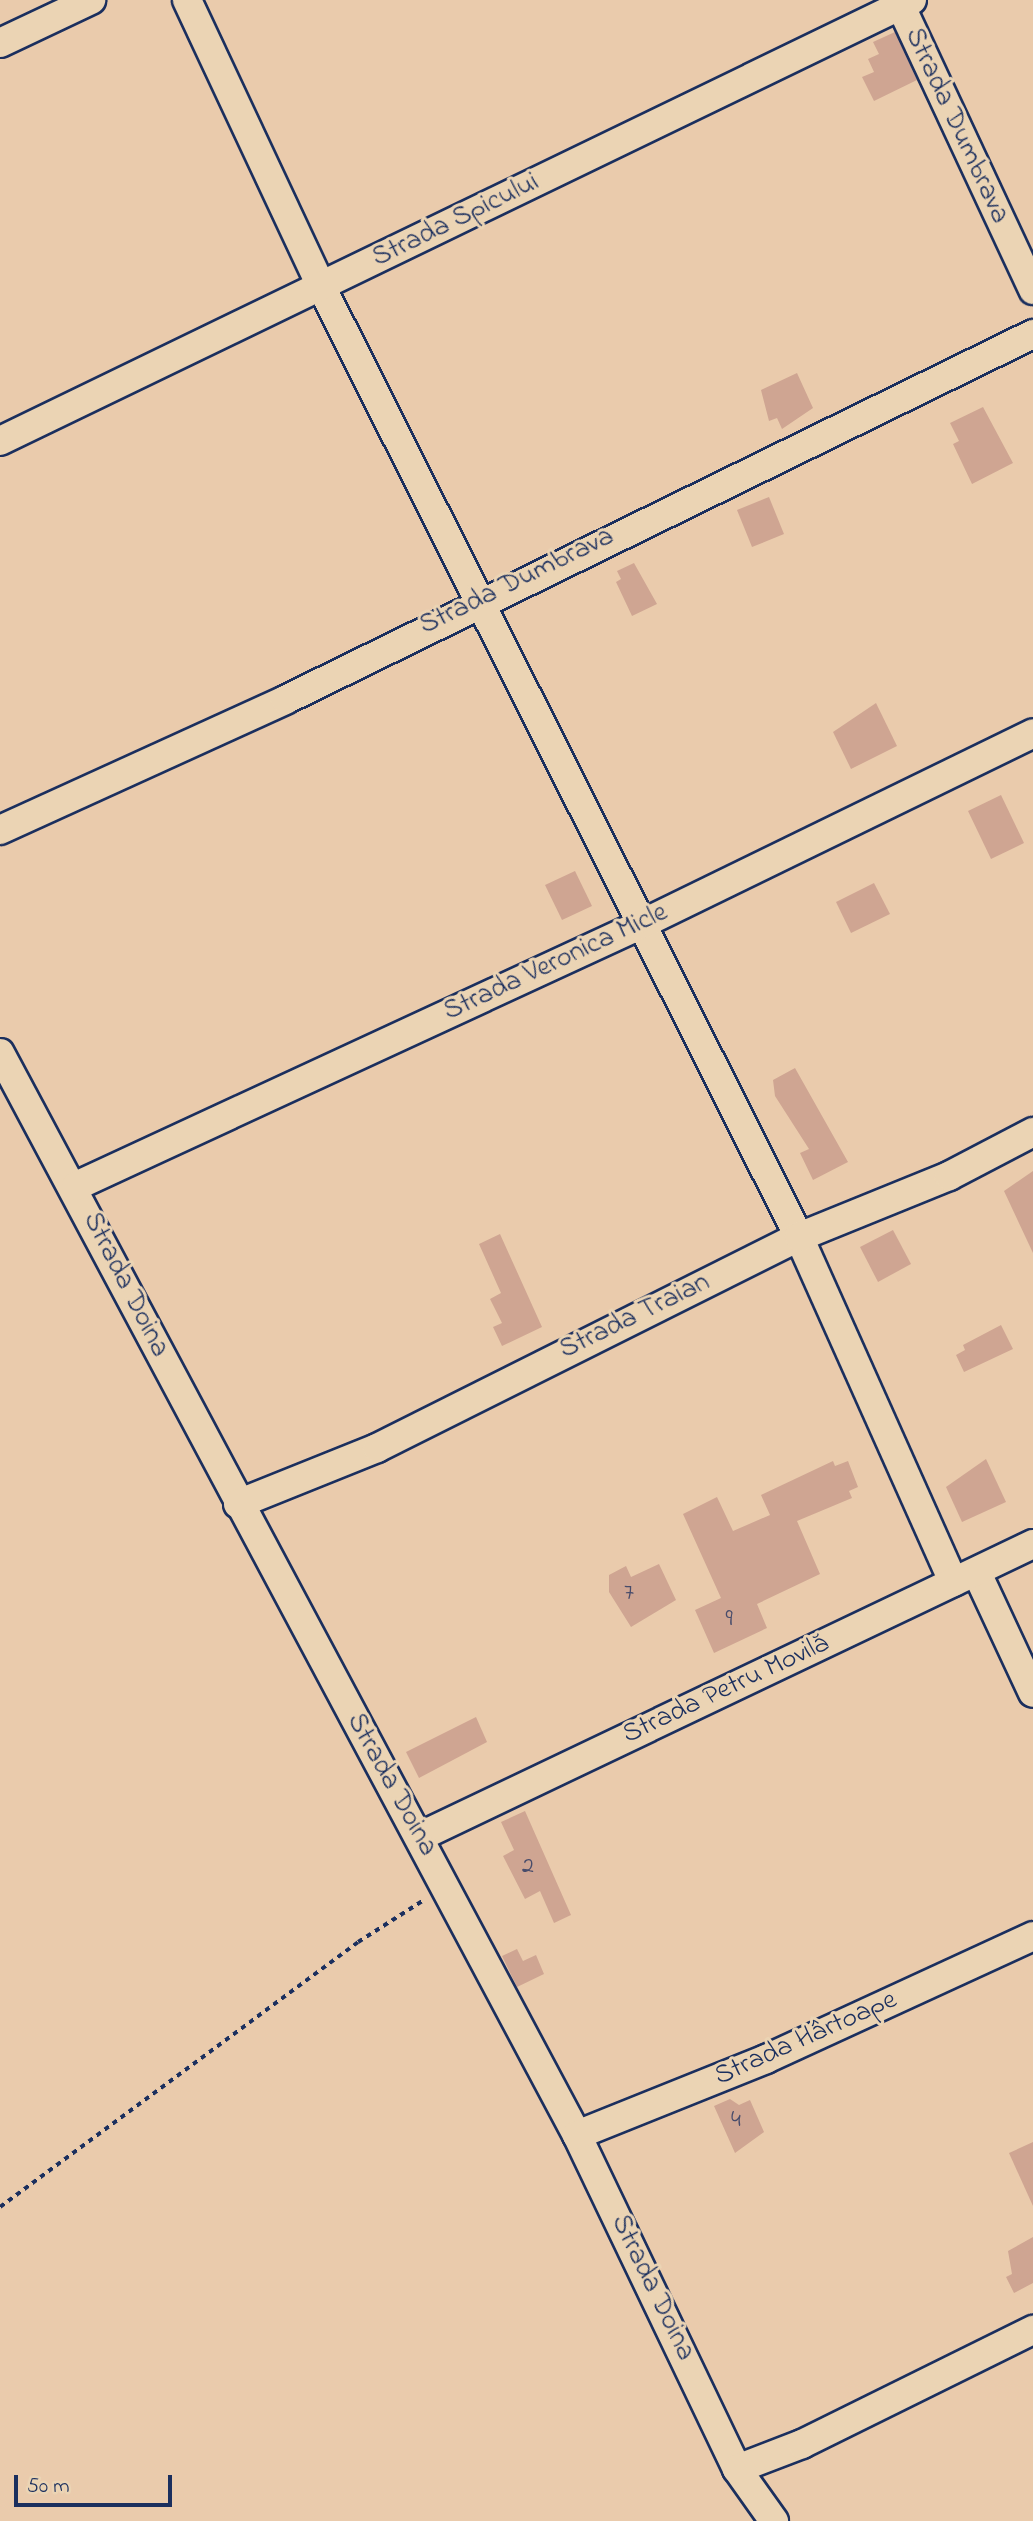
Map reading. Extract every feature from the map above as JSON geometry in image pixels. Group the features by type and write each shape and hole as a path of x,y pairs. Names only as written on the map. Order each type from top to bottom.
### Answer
{"street":[{"path":"0,43 91,0"},
{"path":"187,0 322,288 799,1237 965,1577 1033,1693"},
{"name":"Strada Spicului","path":"0,440 322,288 903,2"},
{"name":"Strada Dumbrava","path":"903,2 1033,290"},
{"name":"Strada Dumbrava","path":"0,830 285,700 478,601 1033,334"},
{"name":"Strada Veronica Micle","path":"76,1186 640,925 1033,733"},
{"name":"Strada Doina","path":"0,1053 76,1186 238,1504 447,1886 577,2135 737,2469 774,2521"},
{"name":"Strada Traian","path":"238,1504 377,1448 799,1237 961,1170 1033,1132"},
{"name":"Strada Petru Movilă","path":"419,1837 1033,1544"},
{"name":"Strada Hârtoape","path":"577,2135 766,2059 1033,1937"},
{"path":"737,2469 802,2444 1033,2330"}],"path":[{"path":"0,2207 358,1942 447,1886"}],"building":[{"path":"895,32 917,80 874,101 862,77 874,72 868,59 879,54 873,42"},
{"path":"797,373 813,408 782,429 777,418 769,421 761,390"},
{"path":"983,407 1013,463 972,484 953,444 959,441 950,423"},
{"path":"769,497 784,534 752,547 737,510"},
{"path":"634,563 657,604 632,616 616,582 621,579 617,571"},
{"path":"876,703 897,746 851,769 833,732"},
{"path":"1001,795 1024,843 991,859 968,811"},
{"path":"575,871 592,906 562,920 545,885"},
{"path":"874,883 890,914 851,933 836,902"},
{"path":"795,1068 848,1162 813,1180 800,1153 809,1149 775,1096 773,1080"},
{"path":"1033,1171 1033,1253 1004,1191"},
{"path":"893,1230 911,1264 878,1282 860,1247"},
{"path":"500,1234 542,1327 502,1346 493,1327 502,1323 490,1299 501,1293 479,1244"},
{"path":"1001,1325 1013,1349 964,1372 956,1355 965,1350 963,1345"},
{"path":"986,1459 1006,1502 962,1522 946,1487"},
{"path":"833,1461 835,1466 848,1461 858,1487 849,1491 852,1498 797,1521 820,1574 757,1604 767,1628 714,1653 695,1610 721,1598 683,1514 717,1497 733,1531 770,1515 761,1495"},
{"path":"659,1564 676,1600 631,1627 609,1592 609,1575 626,1566 631,1577"},
{"path":"476,1717 487,1742 419,1778 406,1752"},
{"path":"525,1811 571,1915 554,1923 540,1891 525,1899 503,1856 514,1850 501,1822"},
{"path":"517,1949 523,1961 536,1955 544,1974 517,1987 502,1956"},
{"path":"730,2099 739,2105 750,2100 764,2132 735,2153 714,2106"},
{"path":"1033,2142 1033,2206 1009,2153"},
{"path":"1033,2237 1033,2283 1014,2293 1006,2277 1012,2274 1008,2251"}]}
